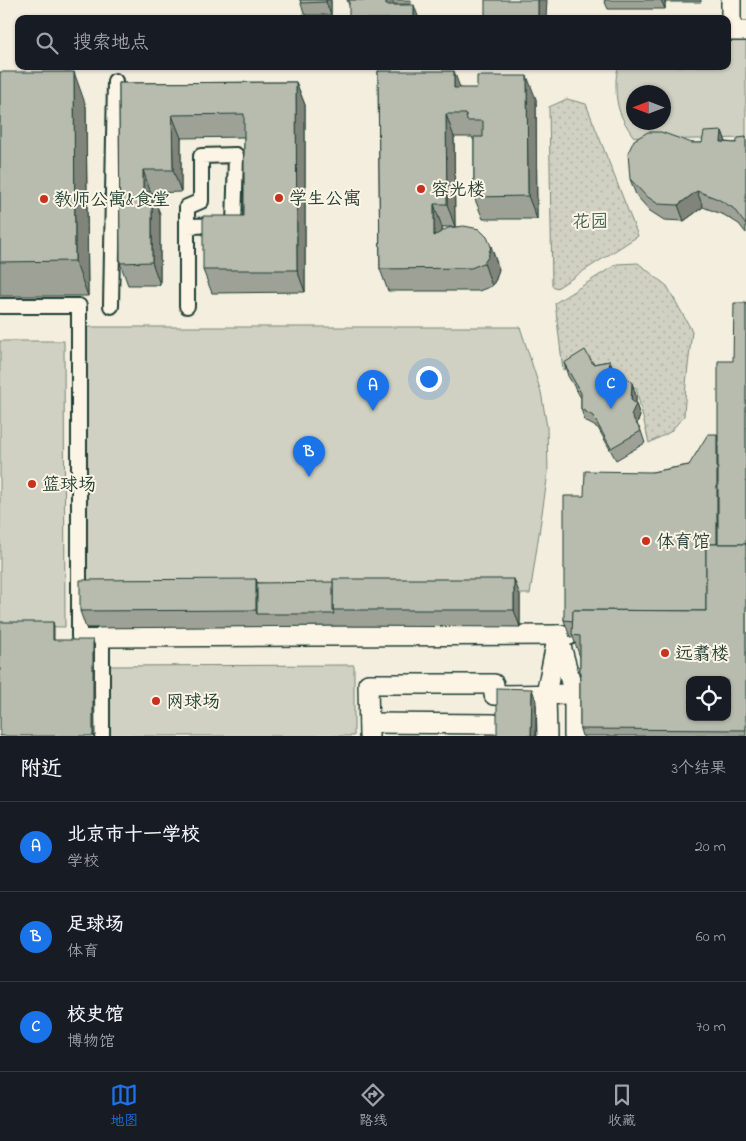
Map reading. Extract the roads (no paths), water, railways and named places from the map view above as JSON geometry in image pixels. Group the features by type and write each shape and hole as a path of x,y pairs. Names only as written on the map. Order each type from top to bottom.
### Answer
{"street":[{"path":"731,0 731,31 746,31"},
{"path":"111,306 115,81"},
{"path":"187,226 234,225 236,155 201,156 200,201 187,207 187,226 187,306"},
{"path":"0,306 79,306 78,637 564,635"},
{"path":"564,635 574,694 574,736"},
{"path":"547,736 546,694 564,635"},
{"path":"102,637 102,736"},
{"path":"368,684 494,684 494,695 494,730 369,730 368,684"},
{"path":"494,695 574,694"}],"place":[{"name":"容光楼","path":"421,189"},
{"name":"学生公寓","path":"279,198"},
{"name":"教师公寓&食堂","path":"44,199"},
{"name":"校史馆","path":"611,409"},
{"name":"北京市十一学校","path":"373,411"},
{"name":"足球场","path":"309,477"},
{"name":"篮球场","path":"32,484"},
{"name":"体育馆","path":"646,541"},
{"name":"远翥楼","path":"665,653"},
{"name":"网球场","path":"156,701"}],"park label":[{"name":"花园","path":"590,221"}]}
